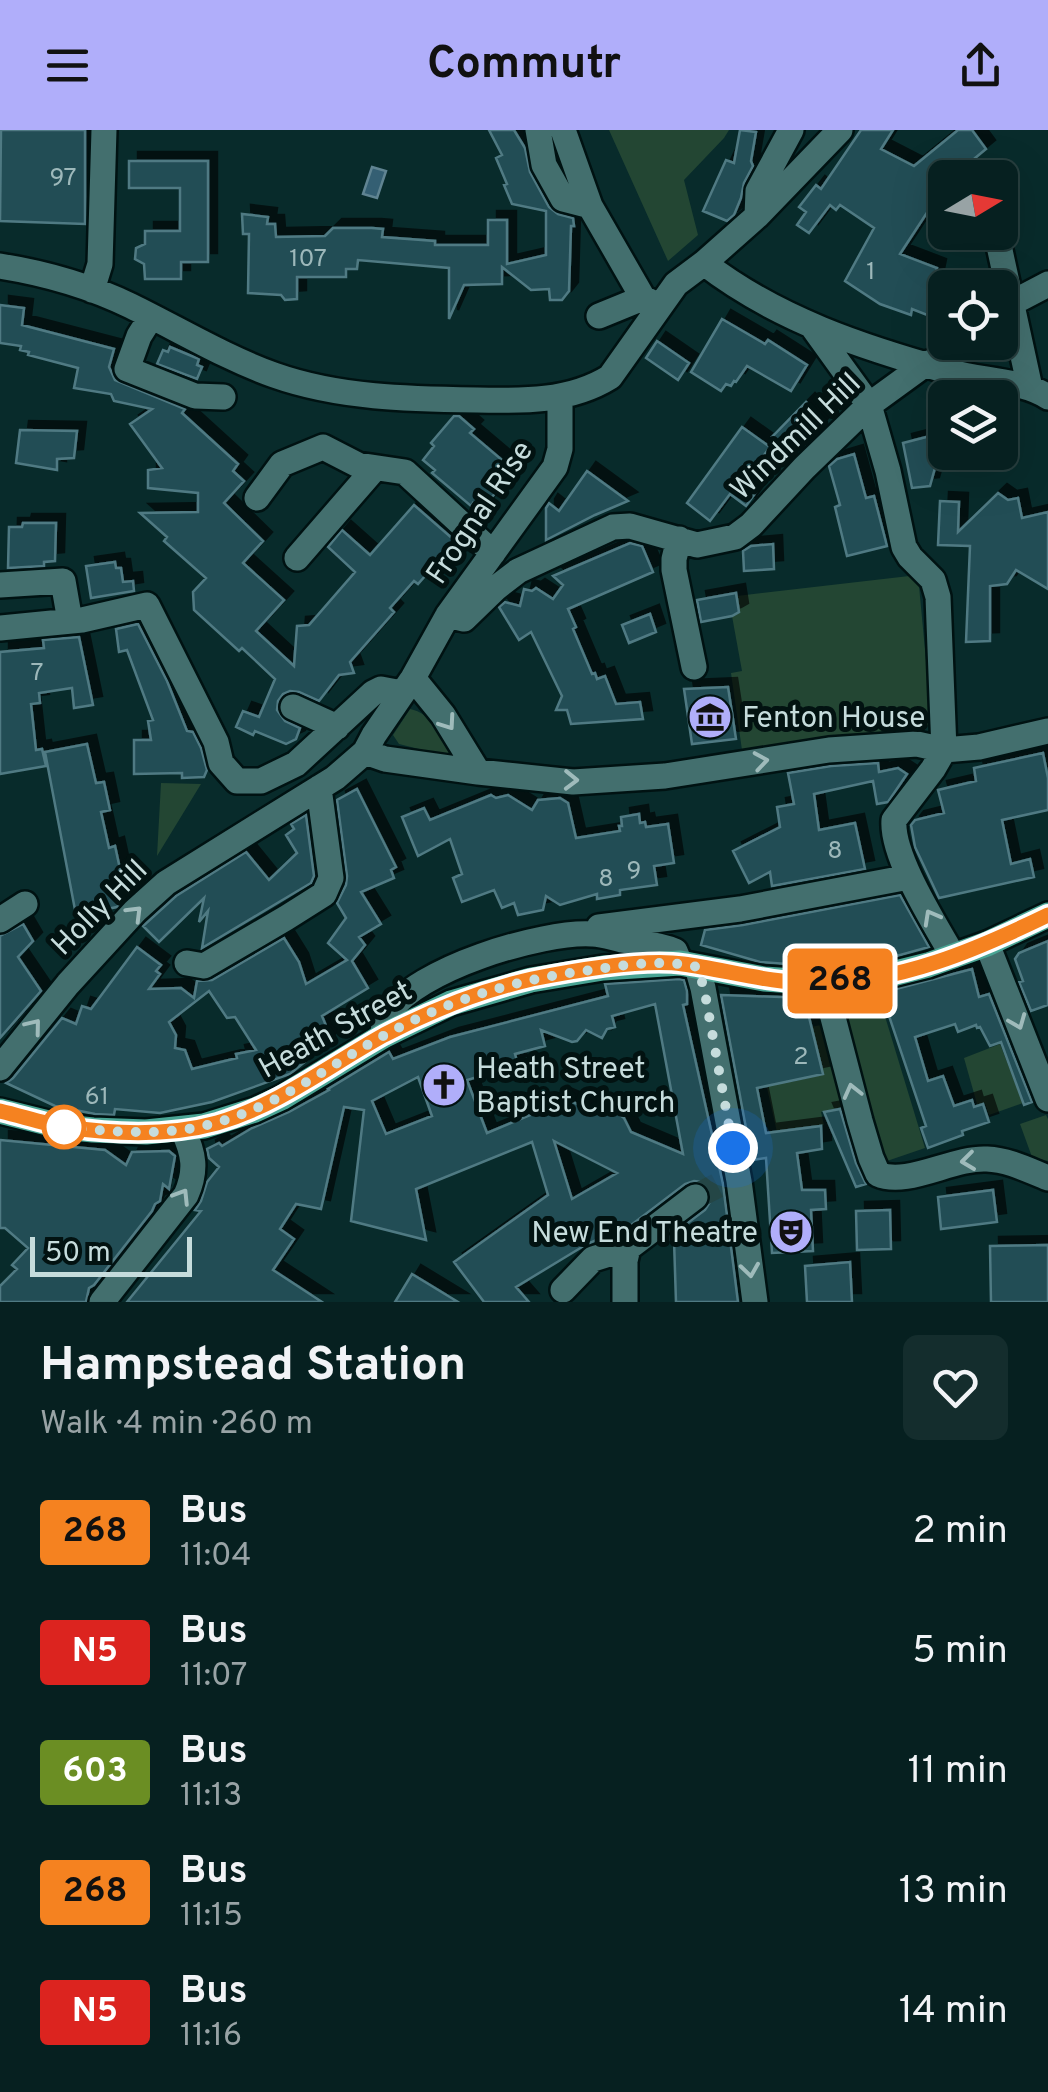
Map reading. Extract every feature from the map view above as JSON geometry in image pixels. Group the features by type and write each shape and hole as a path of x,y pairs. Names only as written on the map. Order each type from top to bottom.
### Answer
{"main road":[{"name":"Heath Street","path":"0,1111 92,1130 183,1130 217,1123 281,1098 382,1036 451,1002 531,980 603,968 689,965 764,979 824,983 896,973 954,956 1048,915"}],"street":[{"path":"92,290 100,264 104,130"},
{"path":"538,130 544,165 562,199 590,206"},
{"path":"562,130 590,206 651,302"},
{"path":"757,216 758,191 791,130"},
{"path":"598,316 651,302 704,263 757,216 840,130"},
{"path":"704,263 751,296 812,326 924,365 1039,392"},
{"path":"0,266 32,271 92,290 276,376 342,392 410,399 519,401 560,396 595,386 610,377 651,302"},
{"path":"1018,302 1048,284"},
{"path":"152,316 139,336 127,369 194,396 223,397"},
{"path":"812,326 868,405 888,471 904,547 932,580 938,597 944,750 894,820 891,830 909,877 954,956"},
{"path":"1018,339 1039,392"},
{"name":"Windmill Hill","path":"448,615 464,620 518,571 613,527 630,526 697,545 735,537 868,405 937,360"},
{"name":"Frognal Rise","path":"365,752 448,615 558,460 560,396"},
{"path":"257,498 282,464 323,447 358,465 405,472 494,553"},
{"path":"297,558 376,468"},
{"path":"679,539 674,570 694,667"},
{"path":"0,584 63,581 70,622"},
{"path":"0,628 70,622 147,605 216,742 221,764 238,781 261,782 279,774 296,764 373,693 407,685 443,716 478,772"},
{"path":"293,708 337,727"},
{"path":"365,752 386,759 573,782 665,776 829,750 917,744 944,750 978,747 1048,731"},
{"name":"Holly Hill","path":"0,1068 68,984 166,883 335,778 365,752"},
{"path":"187,963 204,966 324,894 332,878 319,788"},
{"path":"593,934 598,927 786,902 909,877"},
{"path":"0,920 26,904"},
{"path":"382,1036 389,1011 428,980 509,947 550,937 593,934 675,951 704,988 739,1181 755,1302"},
{"path":"987,944 1048,1099"},
{"path":"824,983 878,1174 888,1178 986,1158 1013,1163 1048,1178"},
{"path":"102,1302 190,1186 196,1165 183,1130"},
{"path":"563,1290 594,1258 628,1248 695,1197"},
{"path":"625,1302 628,1248"}],"green space":[{"path":"609,130 729,130 684,180 698,235 668,261"},
{"path":"918,575 932,725 742,750 731,673 742,671 732,616 739,611 737,596"},
{"path":"410,709 436,726 455,751 451,757 399,744 393,735"},
{"path":"161,783 201,784 157,856"},
{"path":"877,990 925,1148 887,1161 833,1003"},
{"path":"821,1025 842,1107 821,1112 824,1125 777,1132 760,1057 779,1035 791,1082 822,1075 811,1027"},
{"path":"1000,1044 1023,1103 989,1115 985,1103 977,1104 964,1058"},
{"path":"1046,1115 1048,1161 1032,1157 1020,1124"}],"water":[{"path":"372,167 386,171 377,198 363,194"}],"building":[{"path":"1,130 85,130 85,224 0,221"},
{"path":"489,130 514,130 549,207 573,218 569,291 562,300 550,300 549,289 531,290 502,267 502,284 464,285 449,319 449,268 358,260 357,269 346,269 346,277 297,277 297,299 248,293 249,234 243,234 242,214 268,217 267,224 275,224 276,237 325,236 333,228 372,228 383,229 382,237 435,241 435,245 488,245 488,220 507,220 507,264 546,255 546,211 512,204 496,158 502,155"},
{"path":"740,130 756,132 753,166 734,215 727,221 703,211 726,160 734,163"},
{"path":"861,130 893,130 881,149 914,166 958,130 972,130 986,149 973,160 928,160 928,211 900,254 937,268 928,270 928,315 912,309 911,315 880,304 845,281 874,228 840,205 836,210 830,205 809,233 797,225 806,212 799,207 816,185 821,189"},
{"path":"129,161 208,161 208,262 181,262 181,279 145,279 144,264 135,259 136,248 145,244 145,231 180,231 180,188 129,188"},
{"path":"0,305 24,308 22,325 114,349 109,367 115,380 185,409 182,413 238,464 233,471 244,481 224,503 263,541 243,563 284,600 256,631 294,666 297,626 309,625 355,572 328,547 342,530 370,555 414,505 461,546 448,550 390,608 394,612 350,662 354,673 339,675 319,701 299,692 283,694 277,710 285,721 300,728 296,739 286,744 236,727 243,711 259,717 275,679 194,610 193,592 206,578 164,541 167,537 140,513 198,512 198,493 148,488 148,470 162,468 130,424 152,409 114,401 111,394 74,388 78,368 28,355 29,352 20,350 21,346 0,343"},
{"path":"722,319 765,344 768,340 807,365 791,391 747,366 736,382 726,384 721,391 691,372"},
{"path":"657,341 689,363 678,380 646,358"},
{"path":"170,347 199,359 197,365 202,367 197,379 157,364 163,350 168,352"},
{"path":"806,402 825,421 791,456 772,437"},
{"path":"454,416 474,429 470,433 508,465 501,472 508,478 481,510 432,473 435,470 423,460 434,446 431,443"},
{"path":"742,427 770,447 744,482 756,492 746,506 730,494 710,521 687,503"},
{"path":"20,430 77,431 74,458 57,459 57,470 16,463"},
{"path":"928,437 928,470 934,470 930,486 912,488 903,443"},
{"path":"854,454 866,498 874,496 887,546 847,556 835,507 840,505 829,466"},
{"path":"587,471 628,501 546,540 546,508 549,503 559,511"},
{"path":"998,493 1008,500 1018,498 1022,518 1048,512 1048,589 1016,570 1007,584 990,586 990,641 966,642 970,546 938,545 940,501 959,502 958,532"},
{"path":"23,523 56,523 55,561 44,562 44,566 8,568 9,527 22,527"},
{"path":"630,543 642,546 653,572 568,609 592,674 597,679 605,676 616,704 640,702 643,719 571,724 567,710 556,710 562,696 531,632 519,640 499,607 505,602 520,606 524,589 536,588 553,599 563,585 553,576"},
{"path":"773,544 774,569 744,571 743,551 751,546"},
{"path":"115,562 116,568 121,568 123,582 133,581 134,591 91,598 86,566"},
{"path":"736,593 739,612 701,622 697,600"},
{"path":"650,614 656,632 629,643 622,625"},
{"path":"138,624 187,731 193,732 201,748 207,770 204,777 182,778 182,773 134,774 134,740 151,740 148,721 153,720 127,650 119,652 116,629"},
{"path":"79,637 93,705 74,708 72,688 39,693 40,703 31,704 36,750 42,749 46,766 0,774 0,652 44,648 43,640"},
{"name":"Fenton House","path":"728,687 736,739 692,744 684,689"},
{"path":"87,744 96,783 104,782 110,810 101,812 109,848 115,846 122,878 115,879 120,903 117,907 76,915 45,752"},
{"path":"1043,753 1048,810 1002,820 1011,864 1030,859 1034,877 939,898 915,847 911,825 915,820 944,813 938,790 976,781 974,768"},
{"path":"878,763 879,772 898,768 907,774 888,802 877,804 873,781 814,794 819,830 855,823 865,869 772,886 770,872 749,883 733,851 780,827 777,807 794,804 788,773"},
{"path":"357,789 396,867 391,870 394,878 361,892 381,924 359,937 365,945 352,961 368,988 322,1016 331,1038 312,1056 290,1074 212,1102 160,1113 115,1109 114,1115 95,1114 55,1106 6,1083 62,1018 76,1024 82,1006 91,1009 137,947 161,965 156,971 160,974 149,989 181,988 194,998 197,981 212,980 284,938 299,962 306,984 347,960 328,943 346,918 337,903 347,876 337,800","holes":["209,991 227,1018 235,1017 256,1050 192,1069 185,1050 175,1048 176,1035 169,1022"]},
{"path":"491,795 508,795 532,810 538,800 560,798 568,803 576,838 620,831 621,817 639,814 640,823 645,822 646,827 668,824 674,863 654,866 657,885 620,890 620,895 597,899 597,894 560,905 546,896 543,910 518,915 514,903 502,908 494,890 462,902 453,878 462,874 450,839 418,856 402,817 424,808 430,820"},
{"path":"306,815 314,876 311,883 202,948 208,911 199,922 204,898 159,942 143,926 176,896 246,852 269,880 297,853 286,835 294,829 291,824"},
{"path":"900,895 929,947 893,957 801,965 760,962 701,945 705,930"},
{"path":"23,924 33,941 18,957 41,991 0,1038 0,936"},
{"path":"1048,941 1048,1005 1031,1011 1015,959 1019,953"},
{"path":"972,969 979,997 989,994 1032,1102 1024,1105 1001,1042 990,1046 980,1027 958,1032 955,1024 915,1037 928,1081 943,1076 954,1106 972,1100 974,1107 983,1104 989,1122 928,1148 921,1128 926,1126 884,1001 894,997 892,990"},
{"path":"684,980 687,1004 683,1005 723,1184 738,1302 676,1302 674,1240 669,1237 710,1202 708,1188 694,1181 622,1232 587,1244 516,1287 529,1302 484,1302 454,1262 548,1195 532,1142 416,1189 426,1240 351,1221 364,1110 344,1107 321,1209 296,1204 280,1229 294,1239 273,1270 322,1302 127,1302 201,1211 195,1210 207,1182 219,1167 209,1158 207,1149 219,1143 222,1146 289,1112 389,1052 393,1059 450,1037 608,996 605,984","holes":["655,1004 683,1154 631,1132 624,1118 610,1108 589,1109 561,1097 559,1103 487,1133 467,1080 518,1065 515,1054 545,1046 541,1030 572,1042 586,1030 602,1038 607,1029 615,1027 612,1016","418,1077 432,1116 386,1134 372,1101","554,1141 617,1173 572,1199"]},
{"path":"721,995 811,998 815,1011 808,1013 823,1074 757,1088 766,1133 821,1126 822,1149 797,1153 802,1190 825,1190 826,1209 811,1210 813,1251 772,1253 766,1158 752,1160"},
{"path":"840,1109 866,1184 856,1187 824,1112"},
{"path":"0,1140 105,1150 126,1165 132,1152 169,1151 175,1156 169,1189 163,1184 160,1201 89,1288 86,1302 0,1302 0,1286 17,1269 12,1265 28,1248 0,1228"},
{"path":"993,1190 997,1222 941,1229 938,1197"},
{"path":"890,1210 891,1249 857,1250 856,1211"},
{"path":"1048,1245 1048,1302 991,1302 990,1246"},
{"path":"850,1262 852,1302 807,1302 805,1266"},
{"path":"412,1274 458,1302 395,1302"}],"tunnel":[{"path":"695,1197 738,1175"}],"bus line":[{"name":"268","path":"0,1111 92,1130 183,1130 217,1123 281,1098 382,1036 451,1002 531,980 603,968 680,963 764,979 824,983 928,965 987,944 1048,915"}],"place":[{"name":"Fenton House","path":"710,717"},
{"name":"Heath Street Baptist Church","path":"444,1085"},
{"name":"New End Theatre","path":"791,1232"}],"route":[{"path":"64,1127 146,1132 217,1123 281,1098 382,1036 451,1002 567,973 680,963 697,967 704,988 733,1148"}]}
